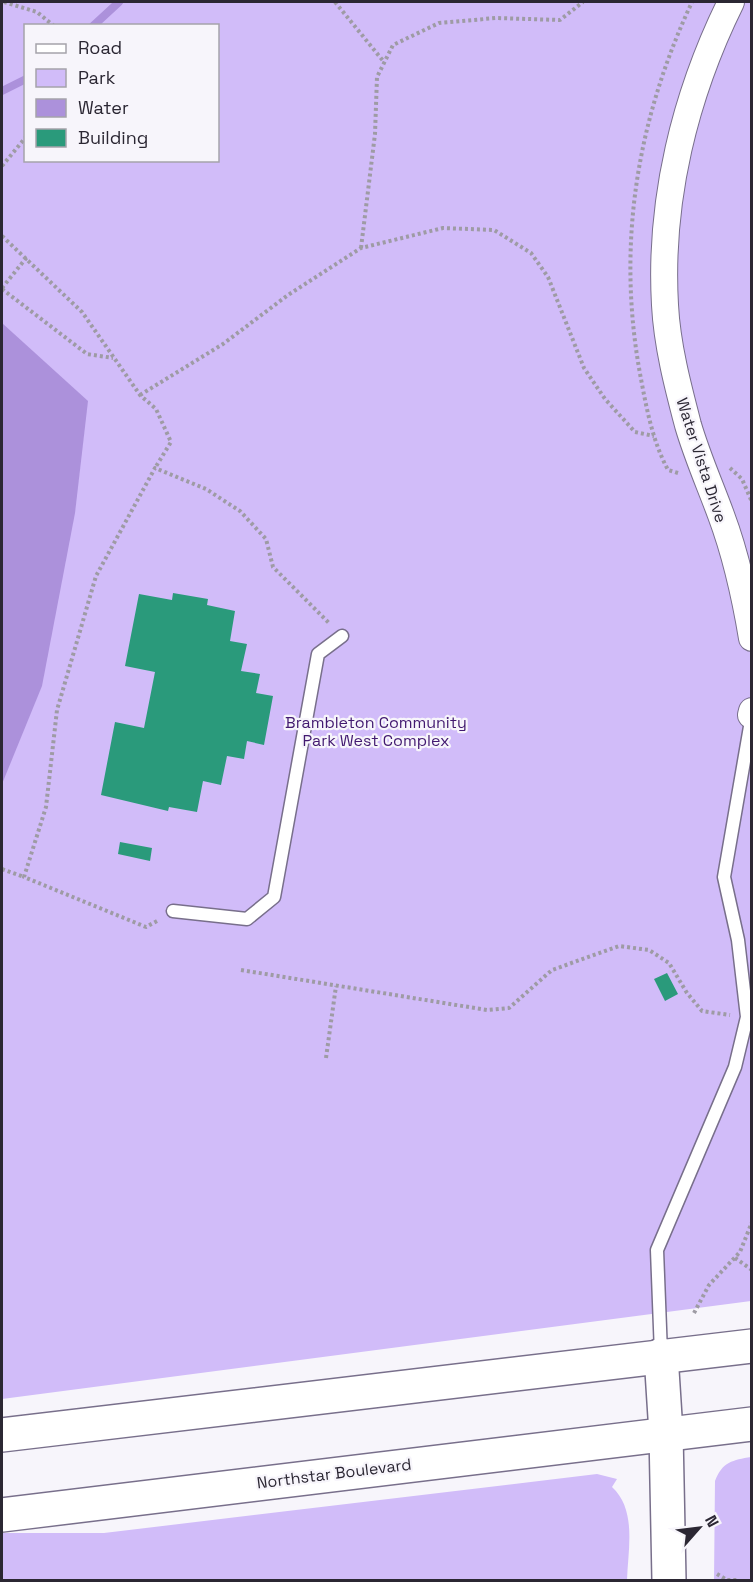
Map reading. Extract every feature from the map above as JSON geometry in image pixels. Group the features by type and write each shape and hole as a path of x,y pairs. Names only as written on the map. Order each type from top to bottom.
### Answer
{"main road":[{"path":"2,1436 661,1355 752,1346"},
{"path":"661,1355 666,1433 669,1581"},
{"name":"Northstar Boulevard","path":"2,1515 752,1424"}],"street":[{"name":"Water Vista Drive","path":"731,2 693,89 679,143 670,199 665,305 675,373 688,426 740,574 752,638"},
{"path":"751,715 752,711"}],"lane":[{"path":"173,911 248,919 274,897 318,654 342,636"},
{"path":"661,1355 657,1250 735,1067 747,1017 738,940 724,877 751,715"}],"path":[{"path":"4,2 37,12 52,24"},
{"path":"335,2 384,62"},
{"path":"361,248 375,134 377,77 393,45 439,23 495,18 560,20 583,2"},
{"path":"2,166 24,139"},
{"path":"140,395 223,344 288,295 361,248 443,228 494,230 531,253 548,277 584,368 605,399 634,432 654,436"},
{"path":"2,236 27,257 82,312 140,395 156,409 171,442 96,576 57,710 46,807 24,877"},
{"path":"27,257 2,288 87,354 114,358"},
{"path":"155,468 206,489 240,511 266,539 273,567 342,636"},
{"path":"2,869 146,927 173,911"},
{"path":"241,970 487,1011 509,1008 552,970 619,946 649,950 669,963 687,993 702,1011 747,1017"},
{"path":"326,1058 336,986"},
{"path":"694,1313 709,1285 740,1251 752,1222"},
{"path":"735,1258 752,1270"},
{"path":"717,1574 727,1580 738,1581"}],"green space":[{"name":"Brambleton Community Park West Complex","path":"2,2 751,2 751,1301 2,1399"},
{"path":"751,1457 751,1580 714,1580 715,1481 721,1470 729,1463"},
{"path":"597,1474 617,1479 612,1487 620,1496 625,1507 629,1530 627,1580 2,1580 2,1533 104,1533"}],"water":[{"path":"2,323 88,401 75,513 42,686 2,784"}],"building":[{"path":"173,593 208,599 207,605 235,611 230,641 247,644 241,671 260,674 256,693 273,696 264,745 247,741 244,759 227,756 221,785 203,781 197,812 169,807 168,811 101,795 115,722 144,728 155,672 125,666 139,594 172,600"},
{"path":"120,842 152,848 150,861 118,854"},
{"path":"667,973 678,994 665,1001 654,979"}],"waterway":[{"path":"95,24 119,2"},
{"path":"2,91 24,80"}]}
